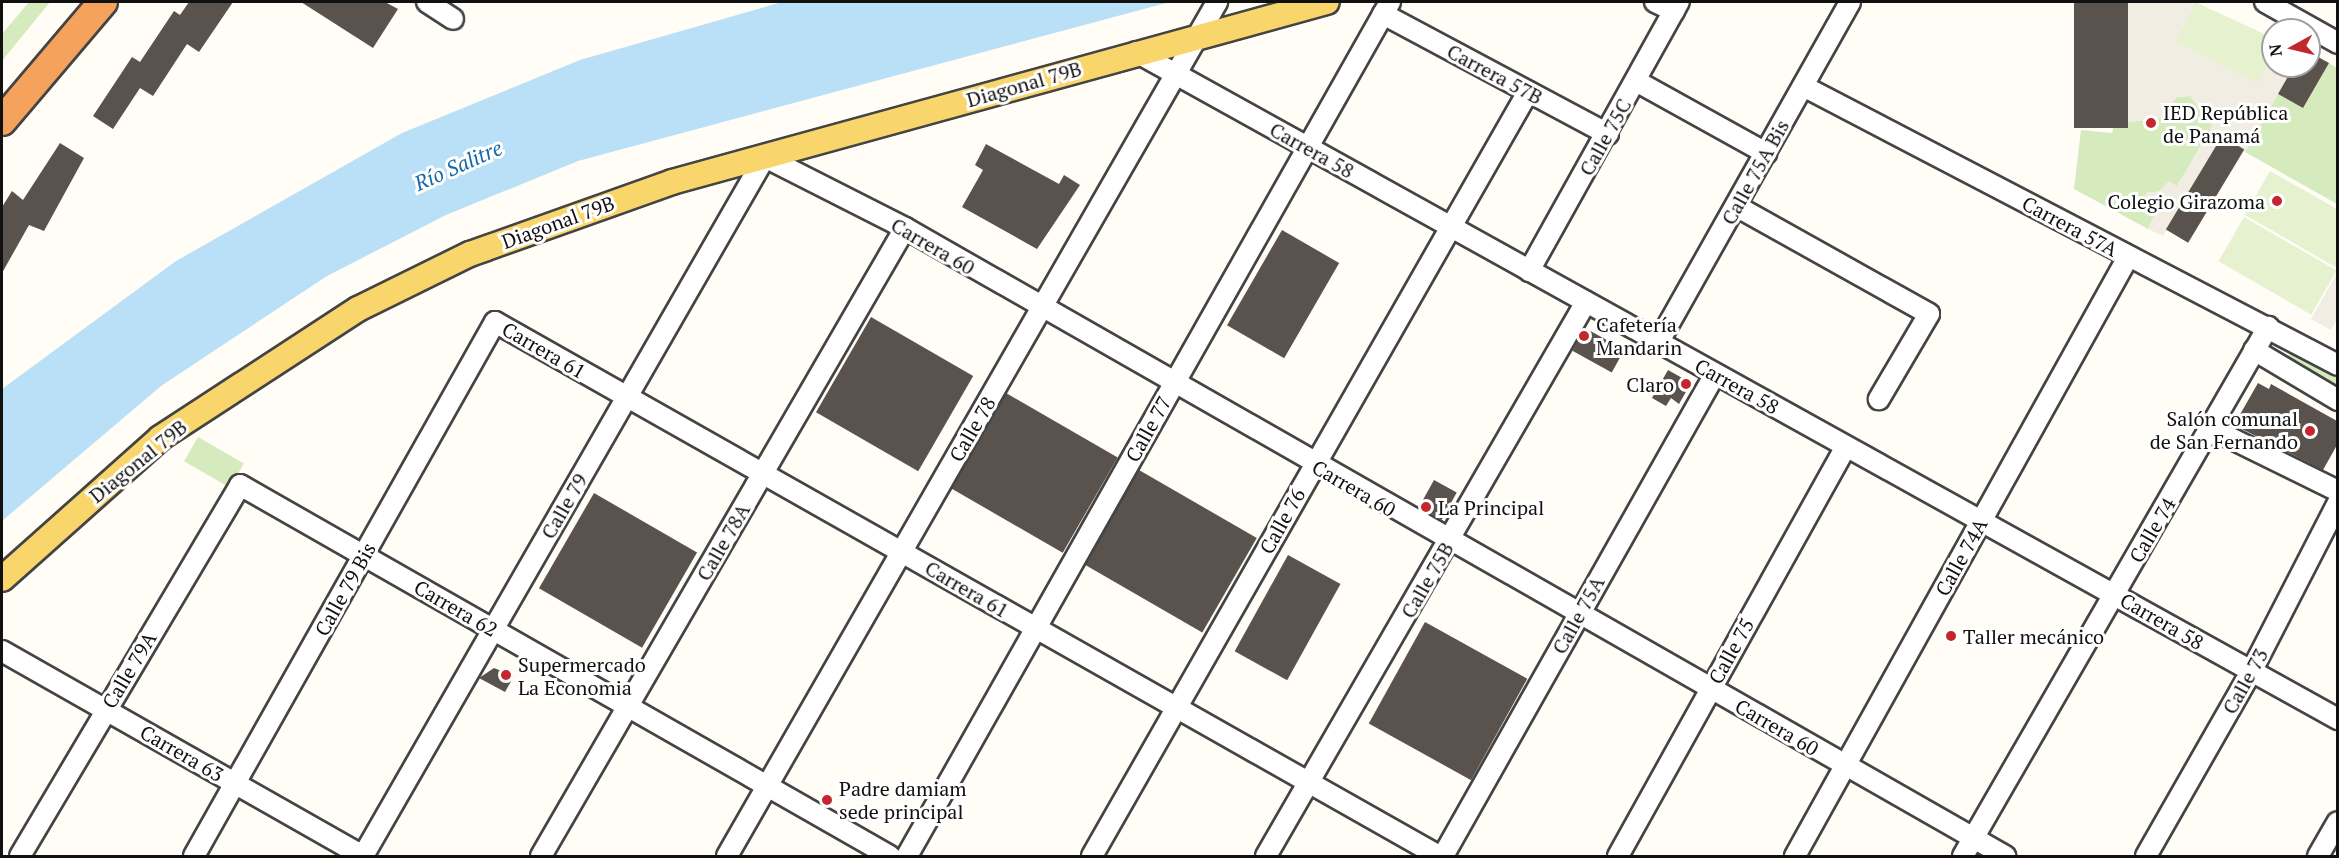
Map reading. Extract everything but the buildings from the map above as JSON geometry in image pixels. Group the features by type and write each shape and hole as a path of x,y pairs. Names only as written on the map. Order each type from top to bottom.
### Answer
{"highway":[{"path":"2,121 103,2"}],"main road":[{"name":"Diagonal 79B","path":"2,579 160,438 358,309 559,220 765,157 1136,52 1327,2"}],"street":[{"path":"427,2 453,19"},
{"path":"1655,2 1677,6"},
{"name":"Calle 75A Bis","path":"1659,343 1850,2"},
{"path":"2265,2 2337,43"},
{"name":"Calle 78","path":"727,856 1215,5"},
{"name":"Calle 75C","path":"1529,271 1608,134 1677,6"},
{"name":"Carrera 57B","path":"1386,8 1528,92 1608,134"},
{"name":"Calle 77","path":"907,856 1173,385 1310,149 1386,8"},
{"name":"Carrera 58","path":"1136,52 1981,522 2116,594 2337,719"},
{"path":"1636,81 1766,153"},
{"name":"Carrera 57A","path":"1803,86 2337,365"},
{"name":"Calle 76","path":"1092,856 1528,92"},
{"name":"Carrera 60","path":"765,157 905,228 1039,309 2005,856"},
{"name":"Calle 79","path":"363,856 765,157"},
{"path":"1736,206 1929,314 1879,399"},
{"name":"Calle 78A","path":"541,856 905,228"},
{"name":"Calle 74A","path":"1795,856 2128,257"},
{"name":"Calle 75B","path":"1266,856 1586,302"},
{"name":"Carrera 61","path":"495,322 1441,856"},
{"name":"Calle 79 Bis","path":"194,856 495,322"},
{"name":"Calle 74","path":"1963,856 2268,327"},
{"path":"2254,350 2337,400"},
{"name":"Calle 75A","path":"1441,856 1715,374"},
{"path":"2210,428 2337,491"},
{"name":"Calle 75","path":"1618,856 1846,447"},
{"name":"Carrera 62","path":"240,485 890,856"},
{"name":"Calle 79A","path":"20,856 105,709 240,485"},
{"name":"Calle 73","path":"2146,856 2251,672 2337,503"},
{"name":"Carrera 63","path":"2,651 363,856"},
{"path":"2318,856 2337,822"}],"green space":[{"path":"29,2 50,2 2,61 2,34"},
{"path":"2195,2 2261,32 2261,78 2258,84 2175,42"},
{"path":"2329,63 2337,68 2337,204 2245,152 2278,94 2303,108"},
{"path":"2190,96 2213,126 2177,186 2152,193 2155,214 2148,229 2074,189 2081,130 2112,133 2114,124 2160,118 2177,97"},
{"path":"2270,171 2337,209 2337,268 2245,215"},
{"path":"2244,217 2337,270 2311,315 2218,261"},
{"path":"2293,348 2337,374 2337,392 2285,361"},
{"path":"198,437 244,464 230,488 184,461"}],"shaded area":[{"path":"2128,2 2195,2 2175,42 2257,83 2261,76 2261,78 2287,78 2245,152 2222,136 2163,236 2148,229 2155,214 2142,203 2147,192 2158,192 2169,181 2177,186 2212,126 2190,96 2177,97 2160,118 2114,124"},
{"path":"2337,273 2337,319 2331,330 2311,319"}],"water":[{"name":"Río Salitre","path":"782,2 1170,2 578,161 446,215 327,276 161,386 2,521 2,389 176,261 402,133 580,60"}],"place":[{"name":"IED República de Panamá","path":"2151,123"},
{"name":"Colegio Girazoma","path":"2277,201"},
{"name":"Cafetería Mandarin","path":"1584,336"},
{"name":"Claro","path":"1686,384"},
{"name":"Salón comunal de San Fernando","path":"2310,431"},
{"name":"La Principal","path":"1426,507"},
{"name":"Taller mecánico","path":"1951,636"},
{"name":"Supermercado La Economia","path":"506,675"},
{"name":"Padre damiam sede principal","path":"827,800"}]}
